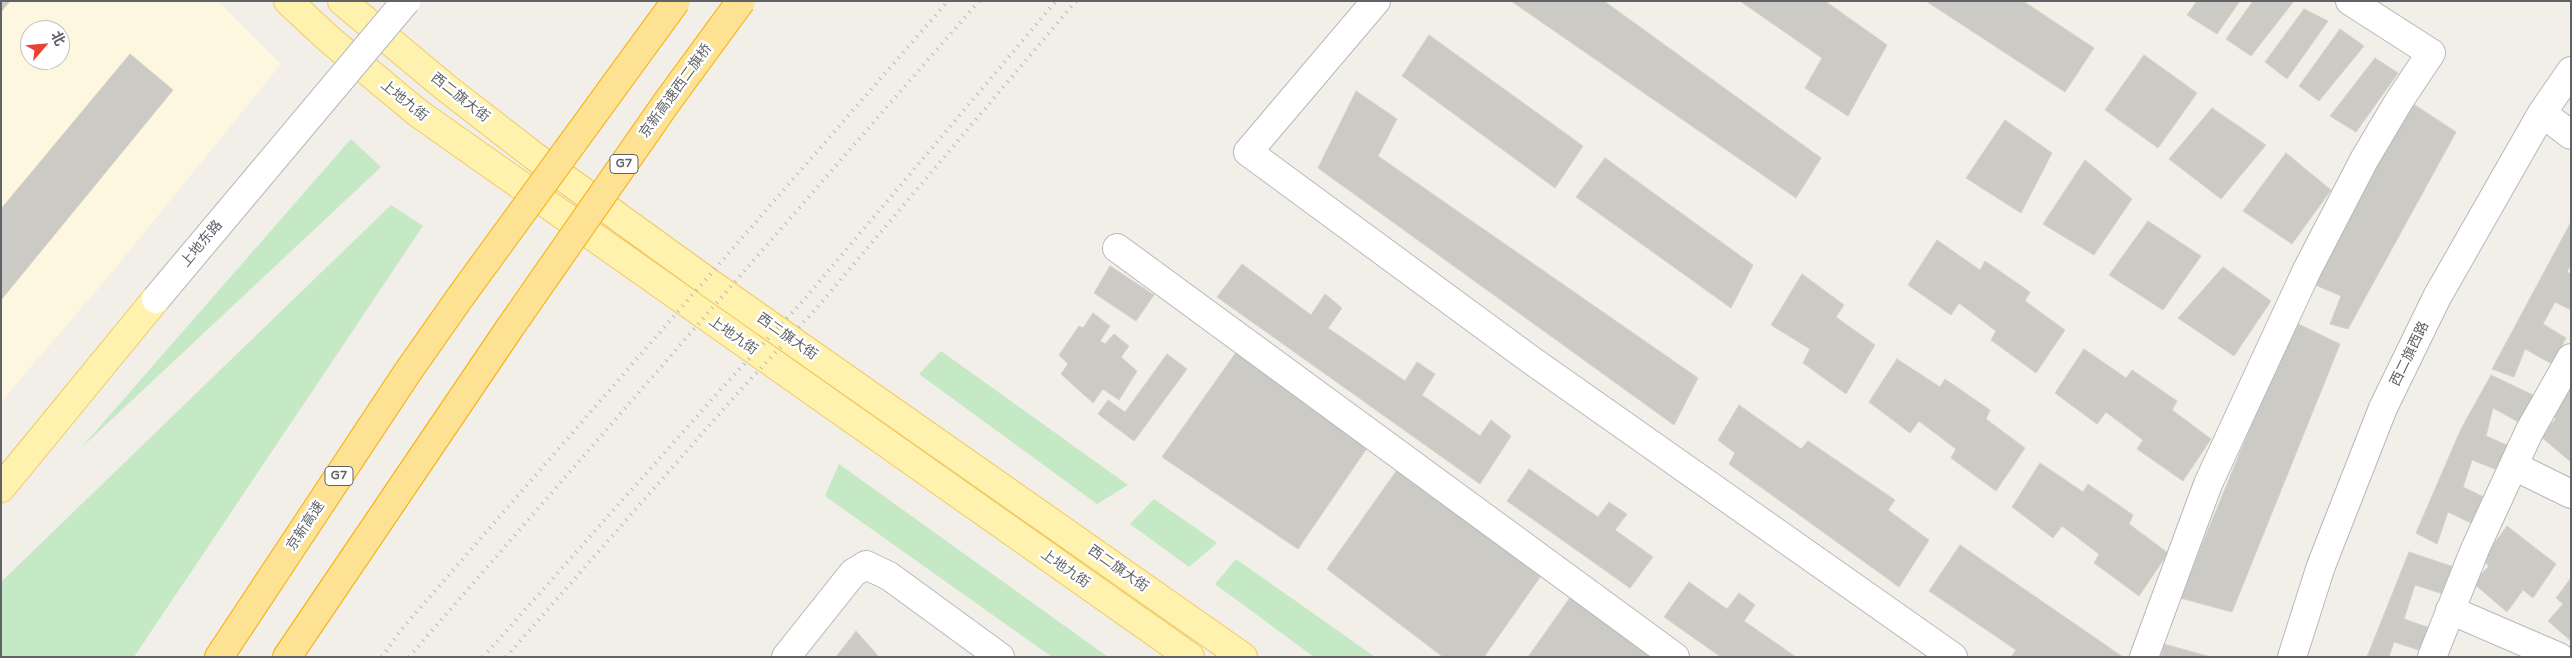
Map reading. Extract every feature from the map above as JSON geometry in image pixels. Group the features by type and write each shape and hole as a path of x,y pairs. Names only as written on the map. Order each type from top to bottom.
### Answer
{"highway":[{"name":"京新高速","path":"219,657 407,373 676,1"},
{"name":"京新高速西二旗桥","path":"287,657 509,329 667,102 741,1"}],"main road":[{"name":"上地九街","path":"288,1 330,40 433,124 1190,657"},
{"name":"西二旗大街","path":"342,1 482,116 703,279 1243,657"},
{"name":"上地东路","path":"1,488 156,299"}],"street":[{"name":"上地东路","path":"156,299 406,1"},
{"path":"1376,1 1248,152 1531,360 1953,657"},
{"path":"2144,657 2208,484 2307,270 2364,160 2399,101 2431,53 2350,1"},
{"name":"西二旗西路","path":"2292,657 2321,566 2383,408 2437,297 2542,113 2571,71"},
{"path":"2542,113 2571,135"},
{"path":"1117,248 1675,657"},
{"path":"2432,657 2450,610 2529,432 2571,358"},
{"path":"2514,466 2571,494"},
{"path":"786,657 853,573 866,565 889,576 1000,657"},
{"path":"2450,610 2559,657"}],"shaded area":[{"path":"1,1 218,1 281,64 108,277 1,402"}],"green space":[{"path":"351,139 381,167 81,448"},
{"path":"391,205 423,226 134,657 1,657 1,582"},
{"path":"941,351 1128,485 1097,504 919,374"},
{"path":"839,464 1108,657 1052,657 825,496"},
{"path":"1154,499 1217,543 1189,567 1130,524"},
{"path":"1236,559 1375,657 1314,657 1215,584"}],"building":[{"path":"1,1 10,1 1,12"},
{"path":"1511,1 1604,1 1821,158 1796,198"},
{"path":"1740,1 1825,1 1887,45 1848,116 1805,88 1822,58"},
{"path":"1926,1 2023,1 2094,48 2065,92"},
{"path":"2197,1 2240,1 2217,34 2187,15"},
{"path":"2253,1 2294,1 2251,56 2226,39"},
{"path":"2304,9 2328,21 2287,79 2265,62"},
{"path":"2340,29 2364,46 2319,101 2299,86"},
{"path":"1429,35 1583,146 1555,188 1402,76"},
{"path":"130,54 173,90 1,300 1,209"},
{"path":"2144,55 2197,93 2158,148 2105,110"},
{"path":"2375,58 2398,73 2356,132 2330,116"},
{"path":"1356,91 1397,119 1378,156 1698,378 1674,425 1318,168"},
{"path":"2412,103 2456,132 2348,329 2330,324 2341,296 2313,284"},
{"path":"2212,108 2266,145 2221,199 2169,159"},
{"path":"2005,120 2052,153 2021,213 1966,178"},
{"path":"2286,153 2331,190 2292,244 2243,211"},
{"path":"1605,158 1753,265 1731,308 1576,197"},
{"path":"2085,160 2132,199 2094,255 2043,224"},
{"path":"2148,221 2201,256 2163,310 2109,275"},
{"path":"2571,222 2571,264 2567,272 2571,274 2571,310 2555,302 2543,324 2566,338 2552,364 2525,349 2514,377 2492,369"},
{"path":"1937,240 1980,270 1985,261 2030,292 2025,301 2065,330 2036,373 1991,340 1996,331 1959,303 1951,315 1908,285"},
{"path":"1242,264 1311,315 1325,294 1342,308 1328,328 1405,381 1417,362 1435,374 1422,395 1480,436 1491,420 1511,436 1480,484 1217,297"},
{"path":"1110,266 1154,295 1136,321 1094,293"},
{"path":"2223,267 2271,301 2234,356 2178,318"},
{"path":"1802,274 1844,305 1836,317 1875,345 1846,394 1803,363 1810,349 1771,325"},
{"path":"1093,313 1110,326 1100,341 1105,344 1114,334 1129,346 1121,357 1137,371 1119,400 1103,389 1093,403 1061,374 1068,364 1059,355 1079,326 1083,328"},
{"path":"2294,322 2340,344 2232,612 2180,598"},
{"path":"2084,349 2126,378 2132,370 2177,401 2172,410 2211,439 2183,481 2137,449 2143,440 2106,412 2097,424 2055,393"},
{"path":"1237,351 1367,448 1298,549 1162,457"},
{"path":"1167,354 1187,369 1134,441 1098,414 1108,400 1125,412"},
{"path":"1897,359 1940,387 1945,379 1990,410 1986,419 2025,448 1996,491 1951,458 1956,449 1919,421 1910,433 1869,402"},
{"path":"2491,375 2533,395 2522,424 2493,408 2486,436 2509,446 2500,471 2472,460 2463,487 2486,498 2475,525 2448,512 2437,544 2416,533 2461,429"},
{"path":"2571,383 2571,462 2540,436 2556,419 2549,413"},
{"path":"1739,405 1801,449 1808,441 1895,500 1888,510 1929,540 1899,587 1729,464 1735,453 1718,440"},
{"path":"2040,463 2083,492 2088,484 2133,515 2129,524 2168,553 2139,596 2094,563 2099,554 2062,526 2053,538 2012,507"},
{"path":"1529,469 1598,517 1609,502 1627,514 1615,530 1653,557 1630,588 1507,501"},
{"path":"1397,470 1543,573 1484,657 1443,657 1327,569"},
{"path":"2507,526 2556,564 2533,598 2523,590 2507,612 2473,583 2489,566 2482,560"},
{"path":"1960,545 2123,657 2011,657 2016,650 1929,591"},
{"path":"2409,552 2454,567 2443,594 2415,585 2404,619 2430,628 2422,651 2394,642 2389,657 2367,657"},
{"path":"2571,578 2571,641 2548,621 2563,604 2556,598"},
{"path":"1689,582 1727,609 1739,593 1755,605 1744,621 1796,657 1721,657 1664,617"},
{"path":"1574,592 1664,657 1528,657"},
{"path":"856,631 879,657 836,657"},
{"path":"2164,644 2211,657 2161,657"}],"railway":[{"path":"382,657 401,630 948,1"},
{"path":"409,657 979,1"},
{"path":"483,657 722,388 802,302 1056,1"},
{"path":"506,657 735,396 815,310 1076,1"}]}
